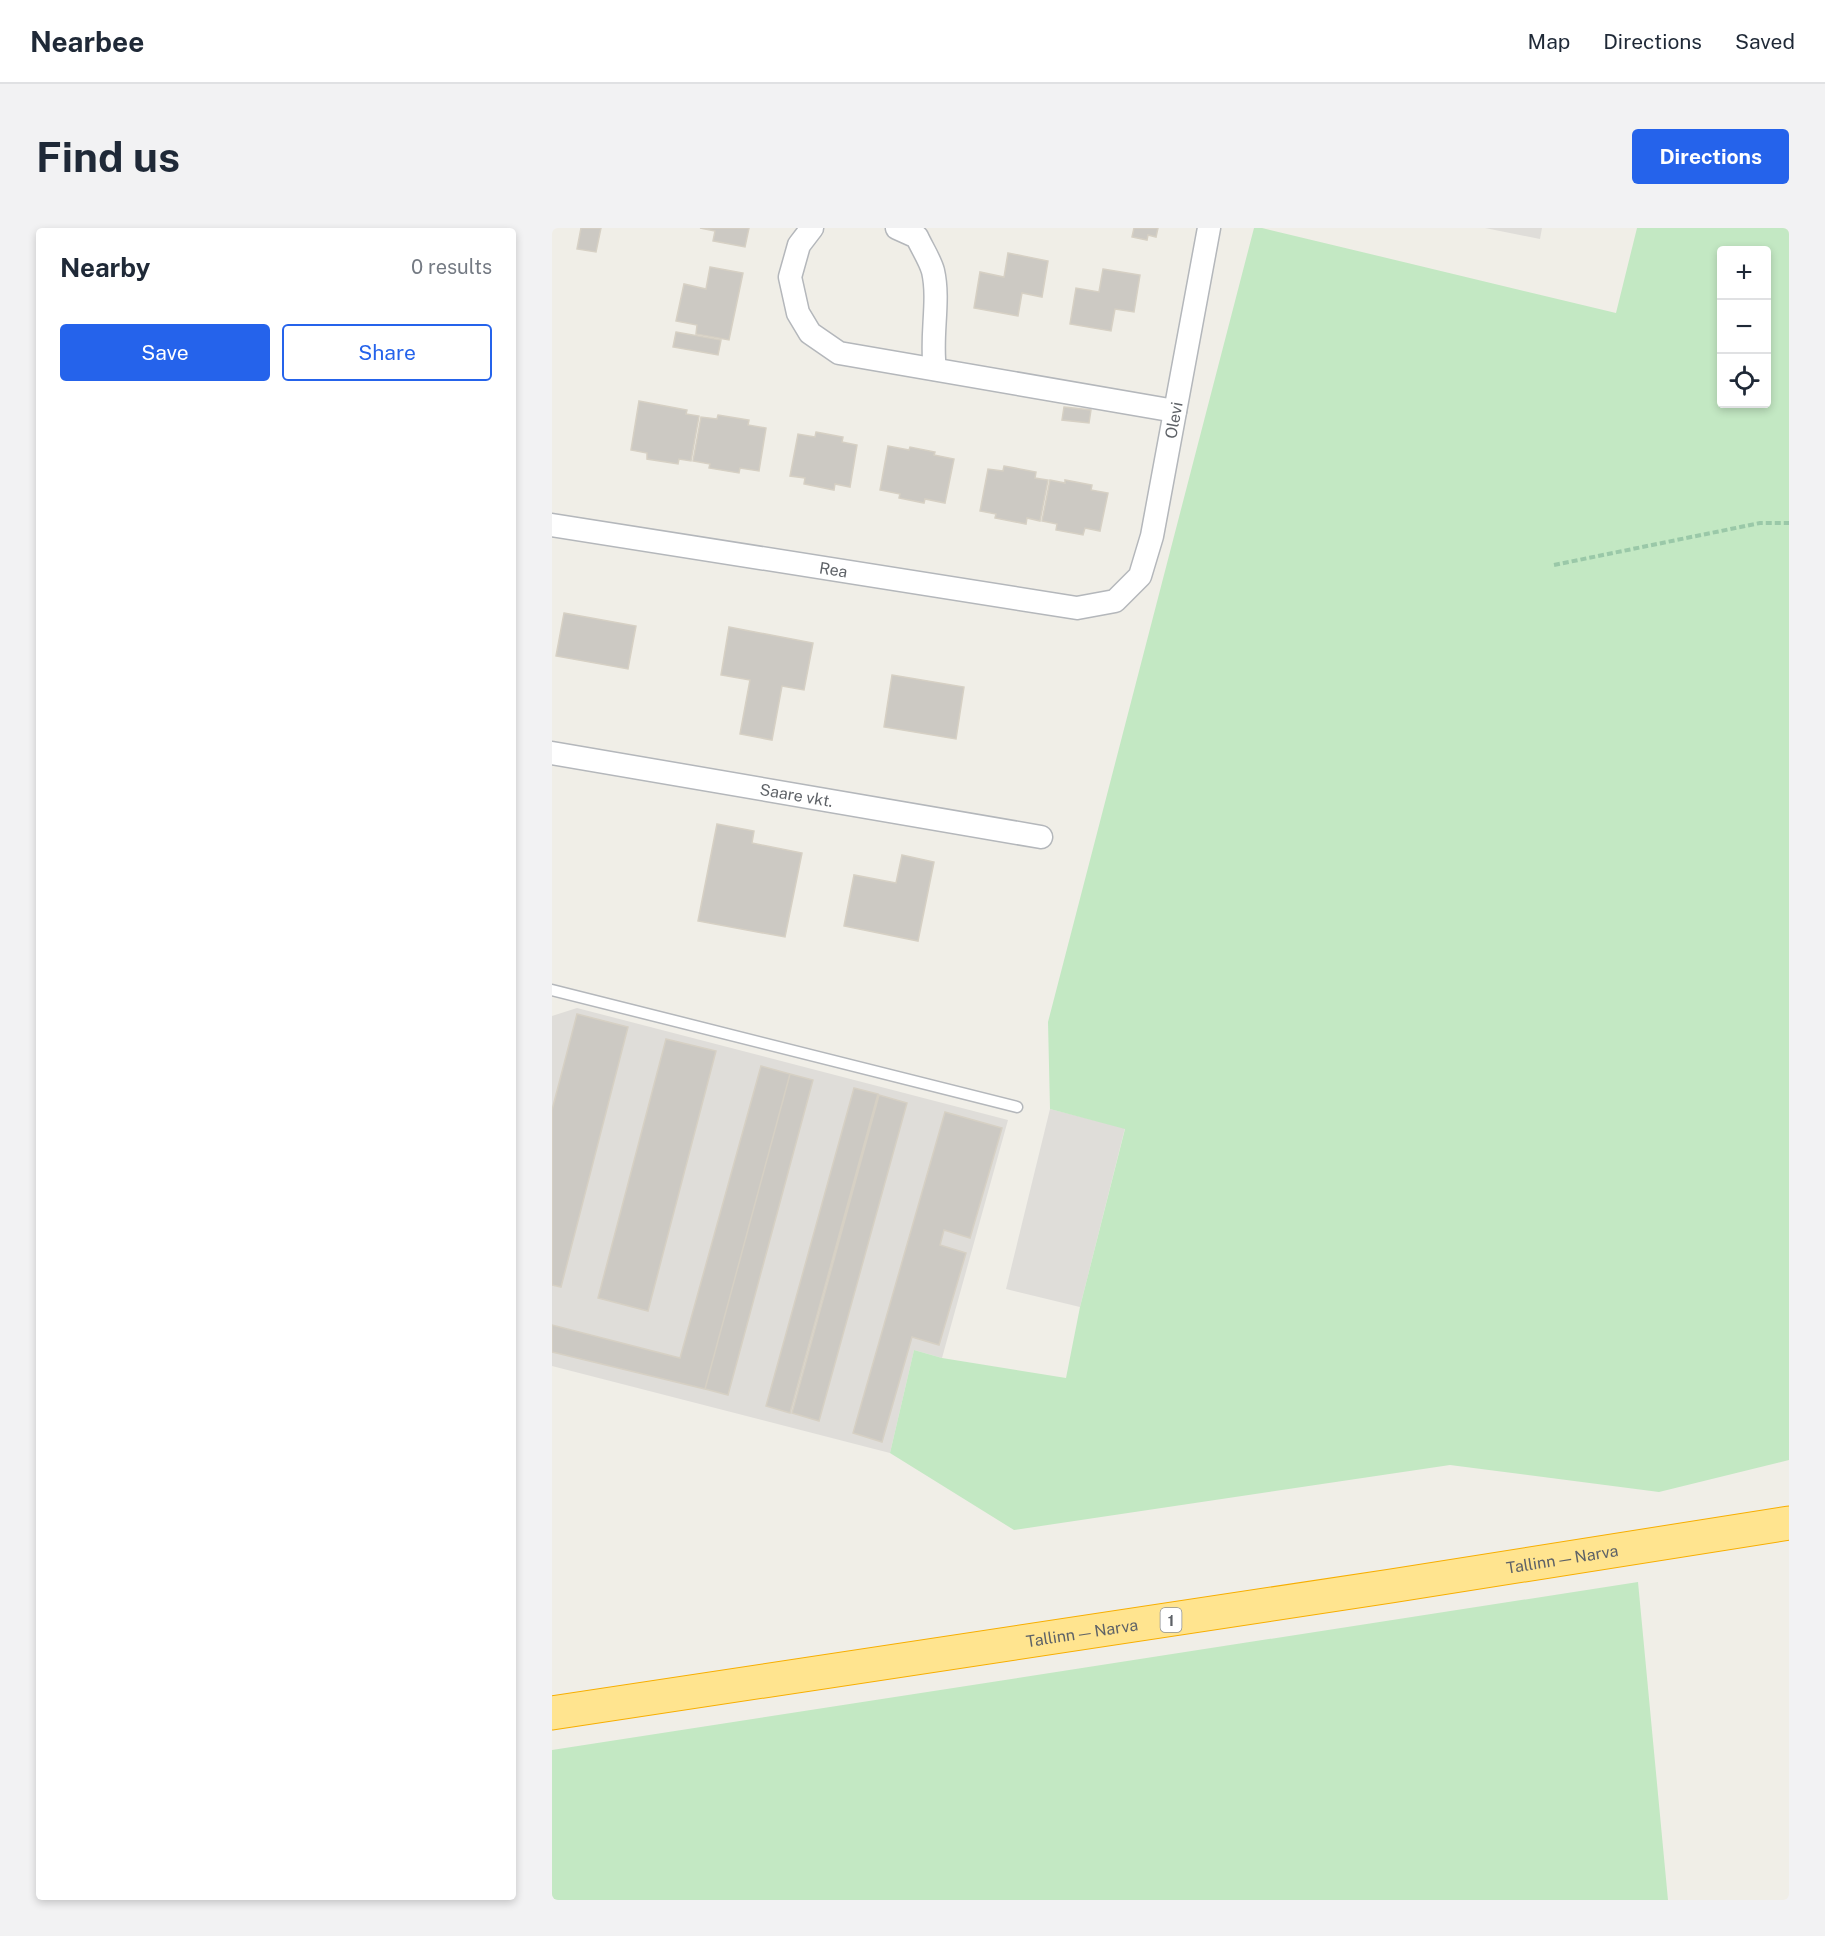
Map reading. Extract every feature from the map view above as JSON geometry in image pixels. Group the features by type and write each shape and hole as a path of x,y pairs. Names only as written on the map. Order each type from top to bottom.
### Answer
{"highway":[{"name":"Tallinn — Narva","path":"552,1713 1403,1585 1789,1522"}],"street":[{"path":"813,228 799,245 790,277 798,313 810,333 838,353 1175,411"},
{"path":"897,228 917,237 933,271 935,307 932,352 935,369"},
{"name":"Olevi","path":"1115,600 1140,576 1152,536 1209,228"},
{"name":"Rea","path":"552,525 1077,608 1115,600"},
{"name":"Saare vkt.","path":"552,753 1041,837"}],"lane":[{"path":"552,990 1017,1107"}],"path":[{"path":"1554,565 1760,523 1789,523"}],"shaded area":[{"path":"1485,228 1542,228 1540,239"},
{"path":"577,1008 1008,1120 942,1358 914,1350 890,1453 552,1366 552,1016"},
{"path":"1050,1109 1125,1128 1080,1307 1006,1289"}],"green space":[{"path":"1254,228 1262,228 1616,313 1637,228 1789,228 1789,1460 1659,1492 1450,1465 1014,1530 890,1453 914,1350 942,1358 1066,1378 1080,1307 1125,1129 1050,1109 1048,1022"},
{"path":"1638,1582 1668,1900 552,1900 552,1750"}],"building":[{"path":"581,228 601,228 596,252 577,249"},
{"path":"700,228 749,228 745,247 713,241 715,231"},
{"path":"1134,228 1158,228 1156,237 1148,235 1147,240 1132,237"},
{"path":"1008,253 1048,261 1042,297 1022,293 1018,316 974,308 980,272 1004,277"},
{"path":"710,267 743,273 729,340 696,334 697,325 676,321 684,284 706,289"},
{"path":"1103,269 1140,275 1134,312 1115,309 1111,331 1070,324 1076,288 1099,292"},
{"path":"676,332 721,340 718,355 673,347"},
{"path":"639,401 687,410 686,414 699,416 691,461 679,459 678,464 647,459 647,453 631,450"},
{"path":"1064,407 1091,410 1089,423 1062,420"},
{"path":"718,415 749,420 748,425 766,428 759,471 740,468 739,473 709,468 710,464 693,461 701,417 717,419"},
{"path":"816,432 843,437 842,442 857,445 850,487 835,484 834,490 804,484 805,478 790,476 798,434 815,437"},
{"path":"888,446 909,450 910,447 954,459 945,503 925,499 924,503 899,498 900,494 880,490"},
{"path":"1004,466 1036,472 1035,478 1048,480 1040,521 1027,518 1026,524 995,518 996,514 980,511 988,469 1003,471"},
{"path":"1050,480 1092,485 1091,490 1108,493 1100,531 1085,528 1083,535 1056,530 1057,524 1042,521"},
{"path":"564,613 636,626 628,669 556,656"},
{"path":"729,627 813,643 804,690 782,686 772,740 740,734 750,680 721,675"},
{"path":"892,675 964,687 956,739 884,727"},
{"path":"717,824 754,831 752,843 802,853 785,937 698,921"},
{"path":"902,855 934,862 918,941 844,926 854,875 896,883"},
{"path":"577,1014 628,1027 561,1287 552,1285 552,1110"},
{"path":"666,1039 716,1051 648,1311 598,1298"},
{"path":"761,1066 790,1074 705,1389 552,1352 552,1325 680,1358"},
{"path":"790,1074 813,1080 728,1395 705,1389"},
{"path":"854,1088 878,1094 790,1413 766,1406"},
{"path":"879,1095 907,1103 819,1421 792,1413"},
{"path":"945,1112 1002,1128 970,1238 944,1230 940,1245 966,1253 939,1345 912,1337 882,1442 853,1433"}]}
